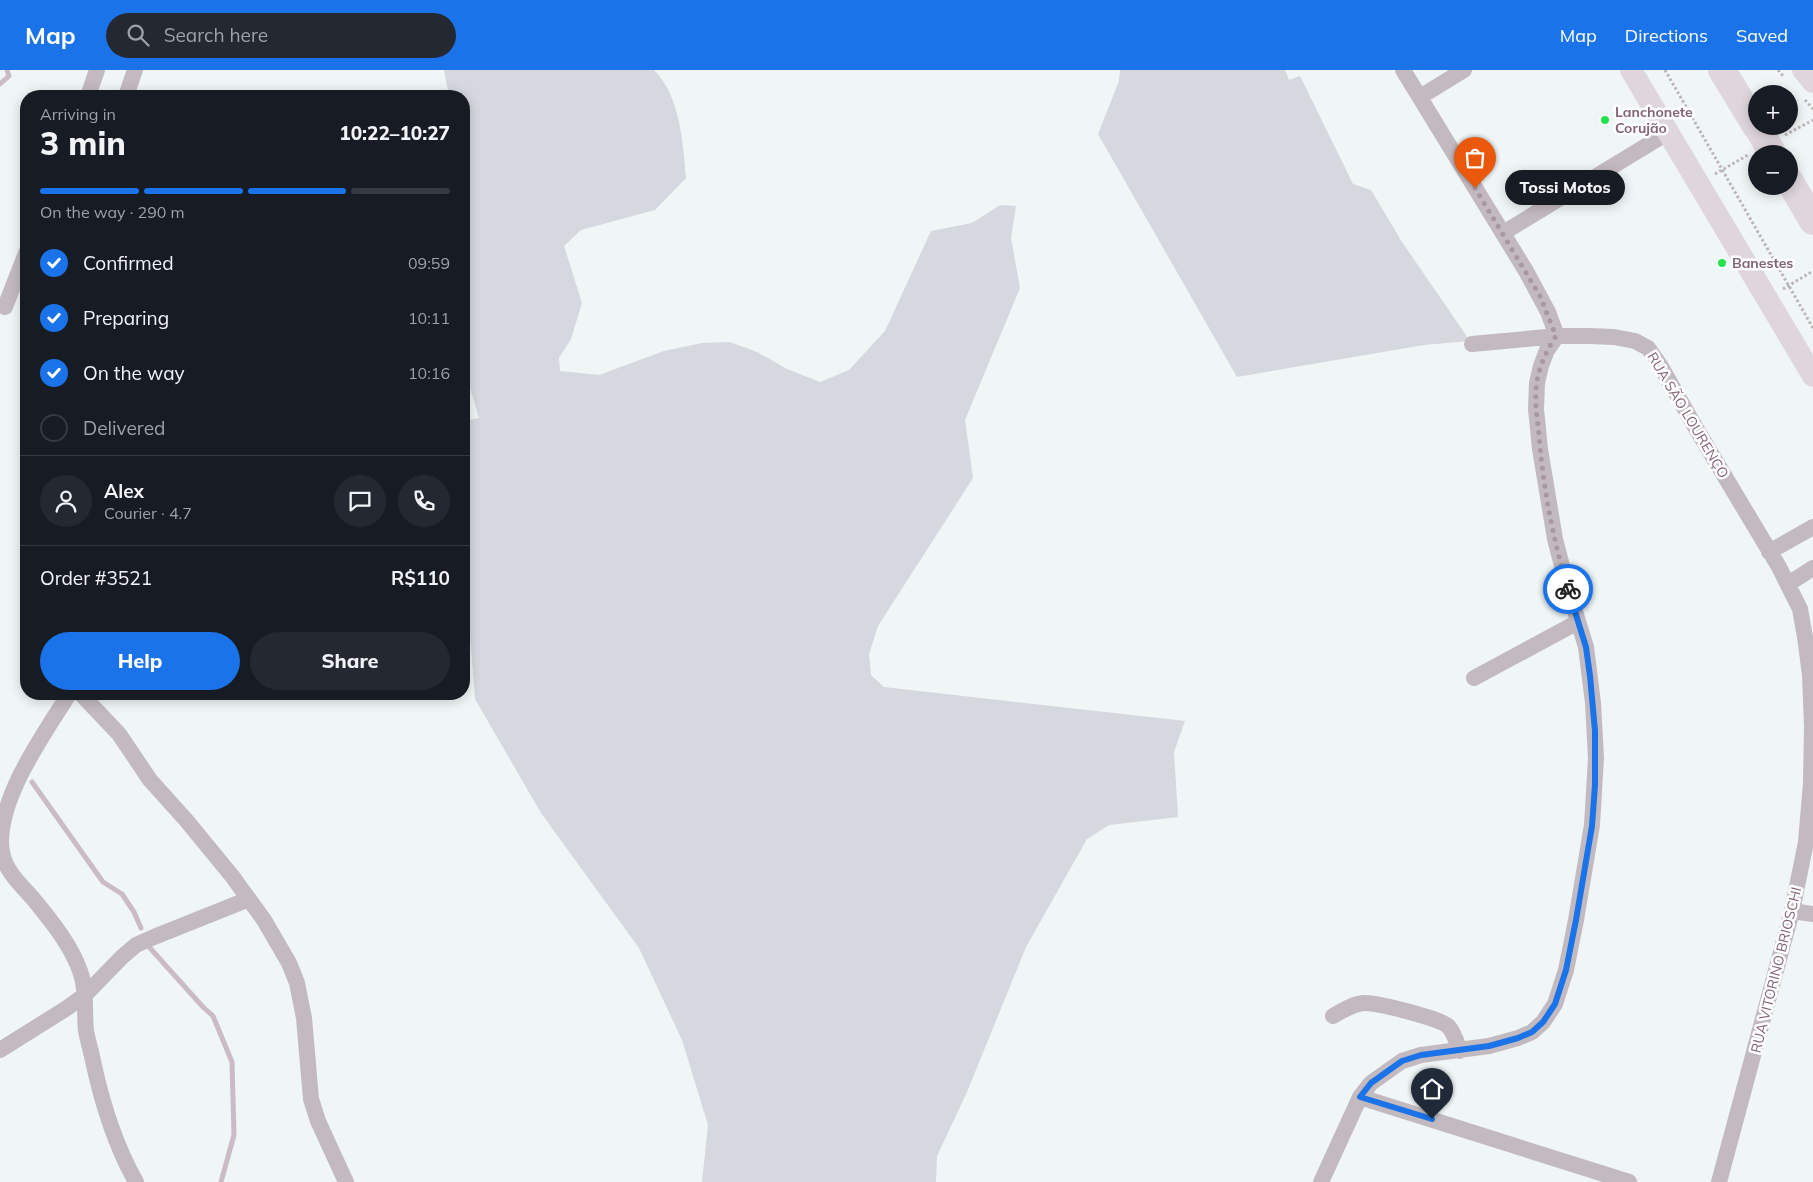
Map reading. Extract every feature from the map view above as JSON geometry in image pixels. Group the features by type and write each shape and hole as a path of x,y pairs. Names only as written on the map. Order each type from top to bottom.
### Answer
{"highway":[{"path":"1722,70 1748,113"},
{"path":"1798,195 1813,221"}],"street":[{"path":"90,90 97,70"},
{"path":"128,90 135,70"},
{"path":"1321,1182 1360,1097 1371,1083 1402,1061 1421,1055 1460,1051 1518,1038 1532,1032 1543,1022 1555,1004 1566,970 1592,826 1595,785 1595,731 1590,676 1586,647 1557,548 1548,506 1536,409 1537,383 1541,366 1547,350 1556,336 1540,296 1403,70"},
{"path":"1420,97 1464,70"},
{"path":"1631,70 1813,376"},
{"path":"1802,70 1813,82"},
{"path":"1503,234 1669,132"},
{"path":"5,306 20,268"},
{"name":"RUA SÃO LOURENÇO","path":"1472,344 1556,336 1614,337 1636,341 1648,348 1660,365 1769,552"},
{"path":"1769,552 1813,527"},
{"name":"RUA VITORINO BRIOSCHI","path":"1719,1182 1792,911 1806,842 1811,783 1812,726 1810,675 1800,609 1769,552"},
{"path":"1788,584 1813,568"},
{"path":"1474,678 1578,622"},
{"path":"65,700 15,783 2,826 1,844 4,861 14,878 34,900 59,933 81,972 85,995 86,1032 98,1084 112,1132 136,1182"},
{"path":"87,700 119,734 150,780 186,820 249,900 264,920 289,963 297,983 304,1018 311,1099 318,1121 346,1182"},
{"path":"0,1050 85,995 122,957 136,946 154,937 249,900"},
{"path":"1792,911 1813,914"},
{"path":"1333,1016 1352,1006 1364,1003 1402,1010 1448,1026 1460,1051"},
{"path":"1360,1097 1629,1182"}],"path":[{"path":"1665,70 1813,328"},
{"path":"1767,298 1813,271"}],"shaded area":[{"path":"444,70 654,70 670,93 679,120 686,178 655,210 581,230 564,246 582,303 571,339 559,358 560,371 599,375 664,351 702,343 730,342 757,352 787,369 820,382 849,370 885,331 931,231 972,223 1000,205 1016,206 1011,238 1020,288 965,420 973,478 878,626 869,654 871,675 884,687 1185,721 1174,752 1178,817 1109,825 1087,839 1026,947 967,1092 937,1156 936,1182 702,1182 708,1125 682,1040 639,948 541,813 475,699 470,636 470,420 479,418 470,388 470,90 448,90"},
{"path":"1120,70 1285,70 1289,80 1300,76 1353,184 1371,190 1402,242 1470,341 1424,345 1237,377 1098,134 1119,81"}],"waterway":[{"path":"0,84 9,76 7,70"},
{"path":"32,782 103,882 122,894 134,912 141,928"},
{"path":"150,948 213,1016 232,1062 234,1135 221,1182"}],"way so far":[{"path":"1475,188 1540,296 1556,336 1547,350 1541,366 1537,383 1536,409 1548,506 1568,589"}],"place":[{"name":"Lanchonete Corujão","path":"1605,120"},
{"name":"Tossi Motos","path":"1475,188"},
{"name":"Banestes","path":"1722,263"}],"route":[{"path":"1432,1119 1360,1097 1371,1083 1402,1061 1421,1055 1489,1046 1532,1032 1543,1022 1555,1004 1566,970 1592,826 1596,758 1593,703 1586,647 1568,589"}]}
